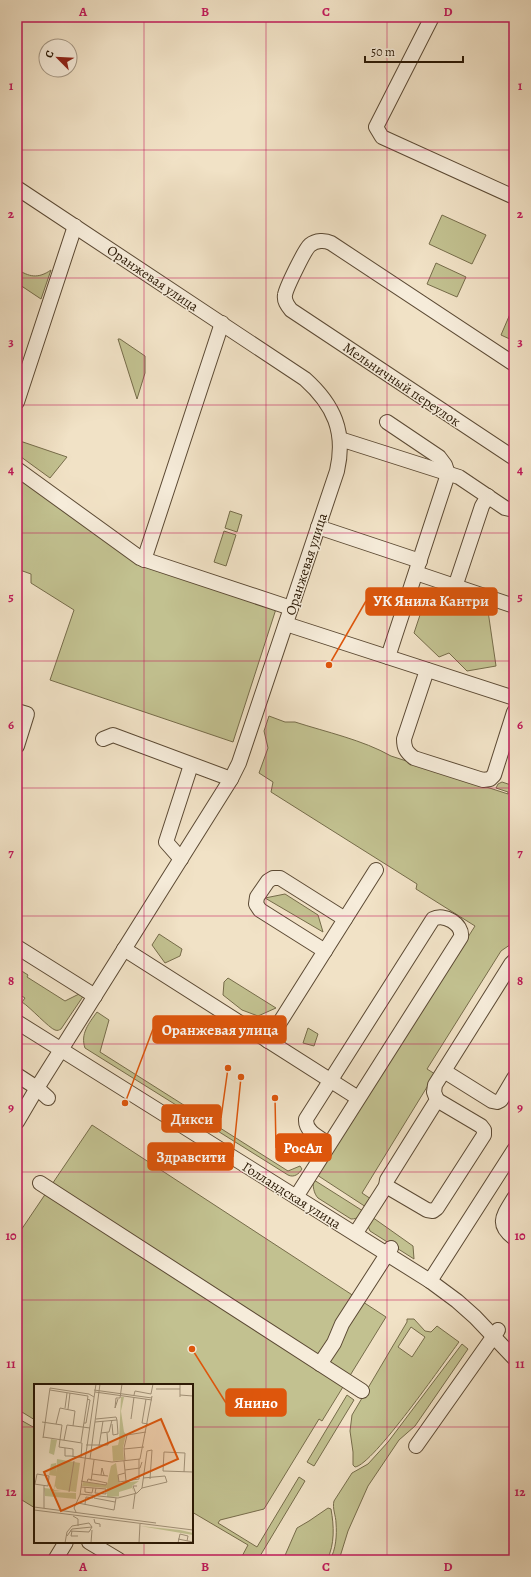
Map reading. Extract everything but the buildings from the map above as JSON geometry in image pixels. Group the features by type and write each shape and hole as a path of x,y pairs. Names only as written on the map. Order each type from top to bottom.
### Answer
{"street":[{"path":"432,17 376,127 382,137 514,197"},
{"name":"Оранжевая улица","path":"17,188 305,379 313,386 329,407 340,439 337,471 243,756 231,779 63,1046 17,1122"},
{"path":"17,402 75,226"},
{"name":"Мельничный переулок","path":"514,364 331,242 324,240 311,244 305,251 285,295 286,303 291,310 514,458"},
{"path":"144,560 222,324"},
{"path":"387,422 439,457 445,465 448,474 388,657"},
{"path":"340,439 459,477 505,508 514,510"},
{"path":"17,469 144,560 291,608"},
{"path":"455,586 482,506 488,496"},
{"path":"318,527 418,567 455,586 514,606"},
{"path":"286,624 514,698"},
{"path":"427,670 404,739 404,746 407,753 414,758 483,780 490,779 494,775 514,712"},
{"path":"17,746 22,712"},
{"path":"103,739 113,735 231,779"},
{"path":"181,859 166,842 191,765"},
{"path":"268,1040 376,870"},
{"path":"325,951 260,910 256,904 261,892 268,881 274,878 280,878 345,919"},
{"path":"298,1194 330,1144 358,1098 461,937 462,932 459,926 444,917 438,916 433,919 306,1120 305,1125 308,1130 330,1144"},
{"path":"17,947 95,996"},
{"path":"124,949 358,1098"},
{"path":"386,1186 427,1210 437,1208 484,1135 484,1130 481,1126 437,1100 434,1092 435,1085 514,961"},
{"name":"Голландская улица","path":"17,1015 63,1046 298,1194 432,1278 462,1294 479,1310 495,1333 514,1354"},
{"name":"Голландская улица","path":"17,1022 63,1046"},
{"path":"444,1071 492,1101 497,1102 501,1100 512,1086"},
{"path":"17,1075 37,1088 48,1098"},
{"path":"359,1228 386,1186 386,1180 437,1100"},
{"path":"432,1278 514,1150"},
{"path":"40,1183 362,1391"},
{"name":"Голландская улица","path":"298,1194 359,1228 389,1251"},
{"path":"514,1198 503,1216 503,1225 507,1232 514,1238"},
{"path":"320,1364 334,1343 342,1324 389,1251"},
{"path":"416,1446 495,1333"},
{"path":"55,1560 65,1543"},
{"path":"91,1543 119,1560"}],"shaded area":[{"path":"442,215 486,235 472,264 429,244"},
{"path":"436,263 466,277 457,297 427,284"},
{"path":"17,269 34,276 42,275 51,270 41,299 17,283"},
{"path":"510,314 514,315 514,341 501,335"},
{"path":"118,339 145,356 145,373 137,399"},
{"path":"17,440 67,457 50,478 17,454"},
{"path":"17,476 138,564 276,609 233,742 50,680 74,610 31,583 31,574 17,569"},
{"path":"230,511 242,515 237,532 225,528"},
{"path":"224,531 236,535 226,566 214,562"},
{"path":"423,606 488,611 496,666 467,671 449,653 439,657 414,633"},
{"path":"269,716 285,722 295,722 369,745 391,756 508,794 508,792 496,788 498,784 502,782 511,785 514,776 514,942 501,951 427,1069 435,1074 362,1193 371,1199 366,1207 317,1175 475,926 416,889 417,884 271,792 273,782 259,773 268,748 264,731"},
{"path":"285,894 318,915 323,932 265,898"},
{"path":"159,934 182,949 180,956 165,963 152,945"},
{"path":"17,968 28,975 27,977 65,1001 81,993 84,995 61,1029 55,1030 52,1028 22,1002 25,998 17,993"},
{"path":"228,978 276,1008 258,1016 242,1010 223,995 224,982"},
{"path":"97,1012 109,1020 100,1052 288,1171 300,1166 302,1169 301,1171 294,1176 288,1175 85,1048 84,1033"},
{"path":"308,1028 318,1034 314,1046 303,1043"},
{"path":"92,1125 386,1317 322,1421 319,1419 264,1509 220,1520 218,1523 257,1547 299,1477 305,1481 260,1556 251,1560 240,1560 248,1545 193,1513 193,1384 34,1384 34,1419 17,1409 17,1236"},
{"path":"314,1180 363,1211 361,1214 357,1218 351,1219 318,1198 315,1194 313,1184"},
{"path":"372,1217 413,1246 414,1259 370,1231 368,1224"},
{"path":"407,1319 414,1319 425,1331 431,1332 437,1326 459,1342 392,1432 364,1462 355,1467 353,1465 350,1431 352,1415 407,1322","holes":["411,1327 425,1337 412,1357 398,1347"]},
{"path":"462,1344 468,1349 415,1426 399,1440 368,1486 348,1531 339,1560 330,1560 334,1551 336,1537 336,1520 333,1506 334,1501 352,1473 368,1464 388,1442"},
{"path":"347,1395 354,1400 314,1466 307,1462"},
{"path":"17,1418 34,1427 34,1507 17,1497"},
{"path":"328,1508 331,1509 333,1522 333,1541 327,1560 283,1560 297,1528"}],"place":[{"name":"УК Янила Кантри","path":"329,665"},
{"name":"Дикси","path":"228,1068"},
{"name":"Здравсити","path":"241,1077"},
{"name":"РосАл","path":"275,1098"},
{"name":"Оранжевая улица","path":"125,1103"},
{"name":"Янино","path":"192,1349"}]}
